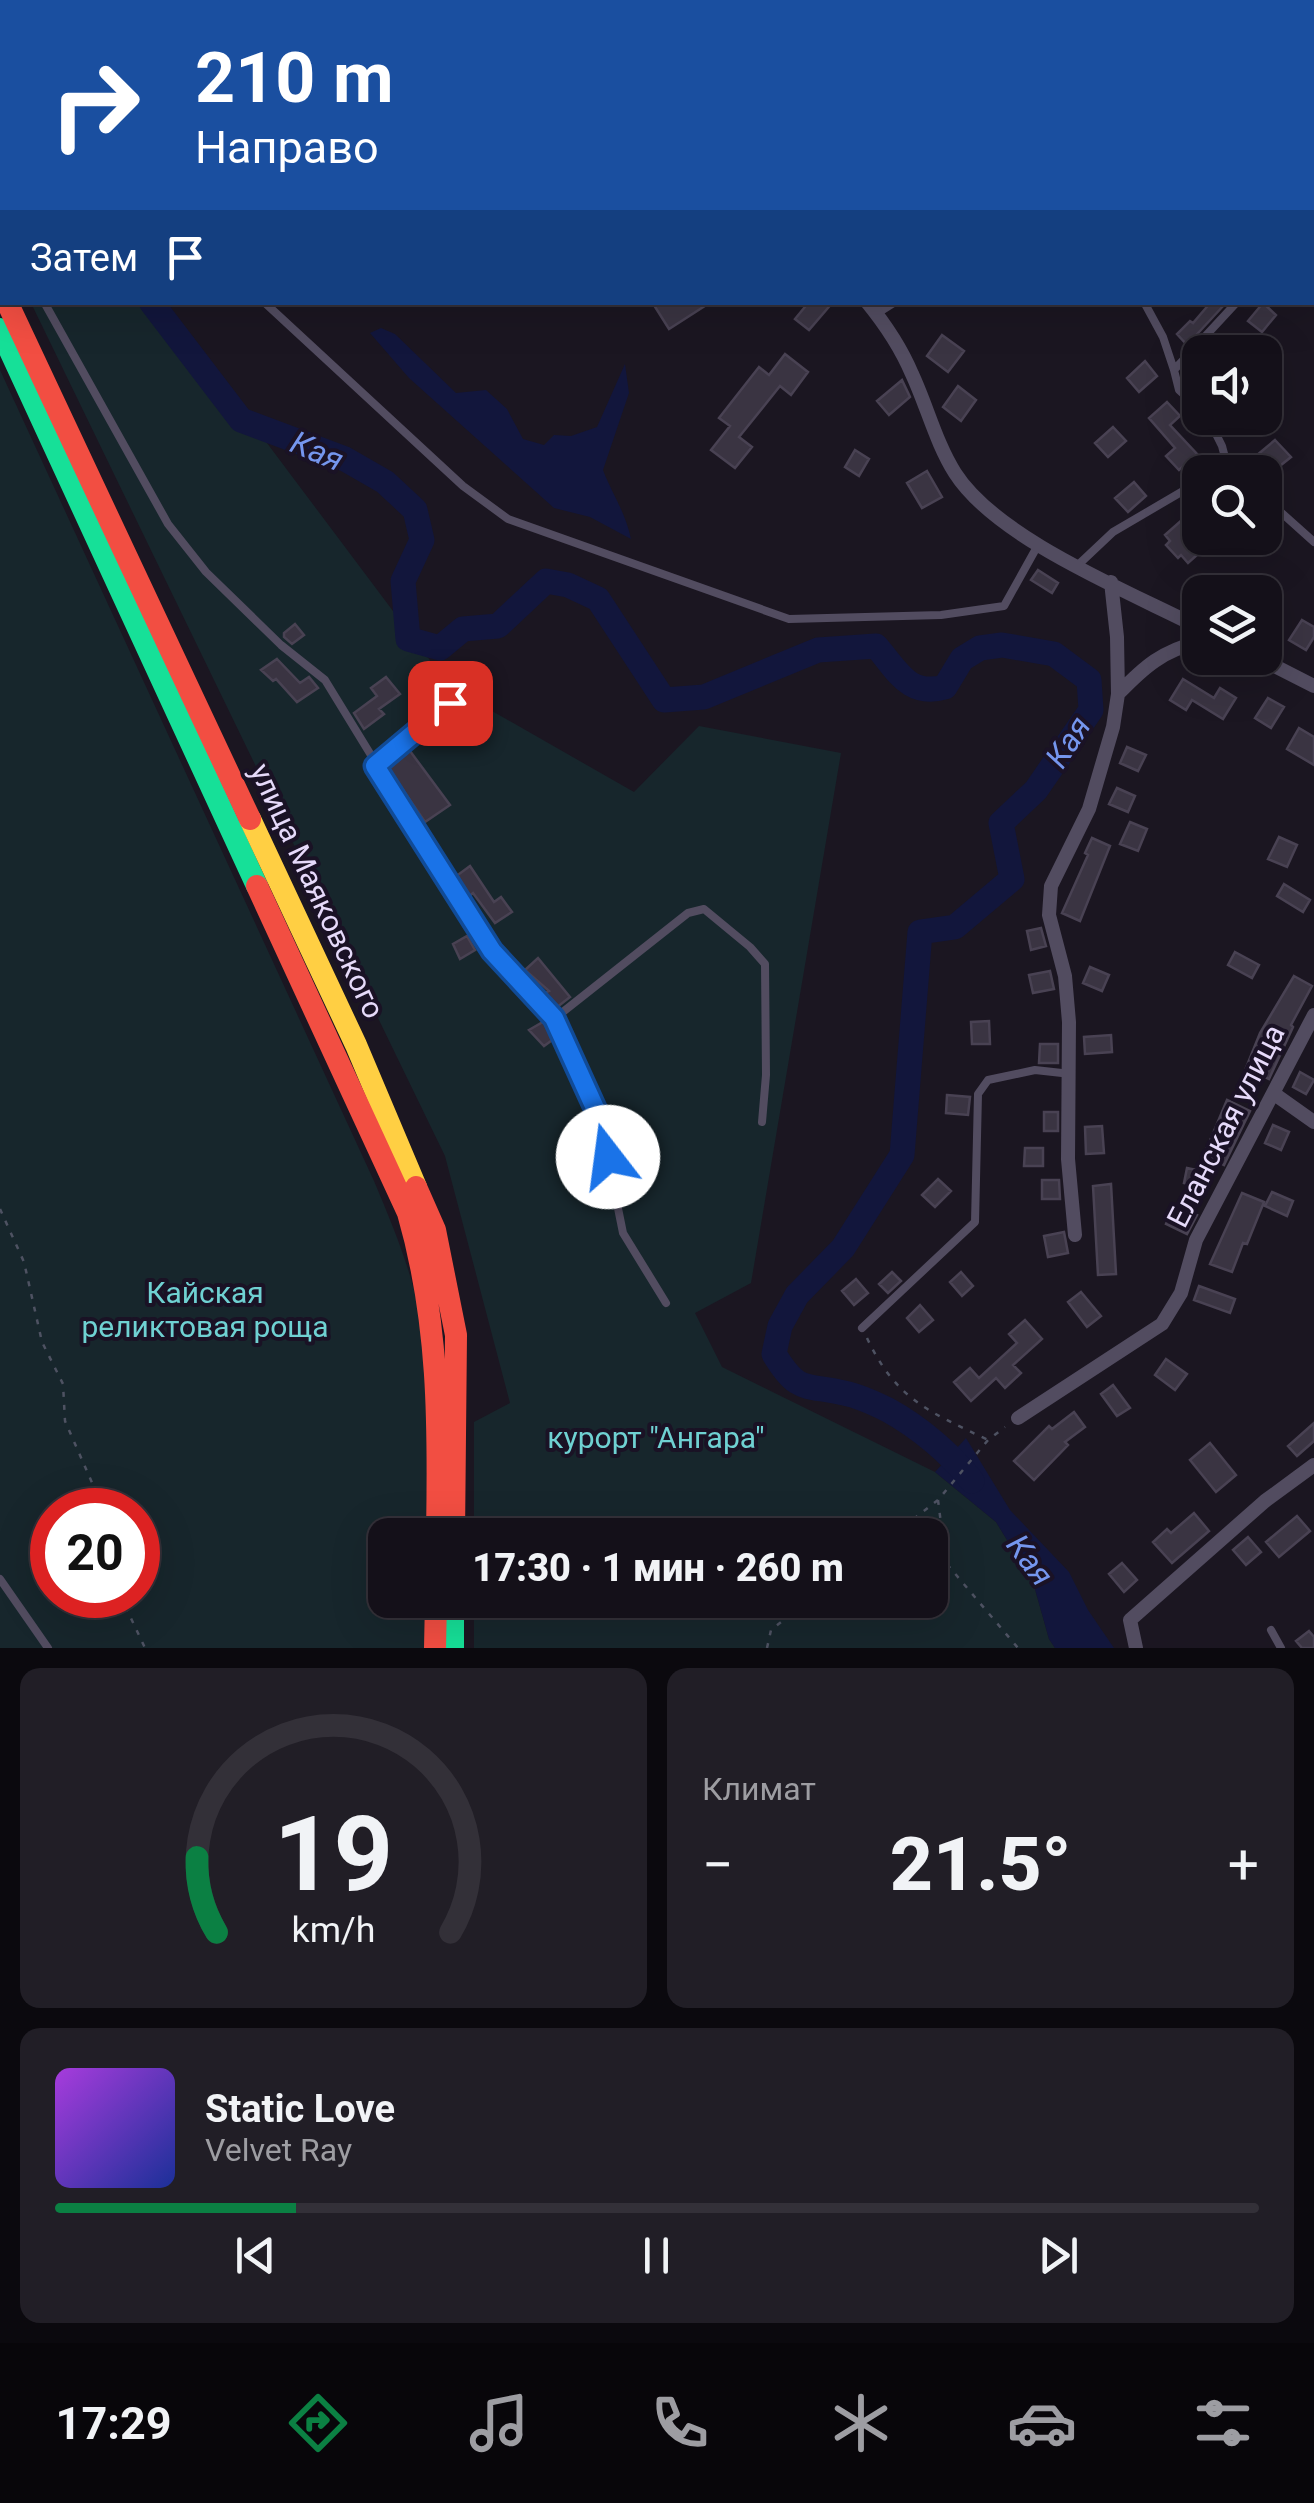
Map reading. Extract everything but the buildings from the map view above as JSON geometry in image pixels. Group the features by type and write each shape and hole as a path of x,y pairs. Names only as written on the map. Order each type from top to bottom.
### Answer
{"main road":[{"name":"улица Маяковского","path":"8,305 356,1045 435,1230 456,1336 454,1518"},
{"name":"улица Маяковского","path":"0,330 408,1214 430,1292 438,1350 437,1518"},
{"path":"435,1648 436,1618"},
{"path":"452,1648 453,1618"}],"street":[{"path":"872,308 911,372 955,474 1001,519 1038,543 1182,619"},
{"path":"1076,1235 1068,1159 1070,1074 1065,976 1049,914 1050,886 1089,809 1106,756 1118,694 1111,582"},
{"path":"1118,694 1148,662 1182,646"},
{"path":"1282,670 1314,686"},
{"name":"Еланская улица","path":"1018,1418 1162,1324 1181,1292 1196,1240 1314,1016"},
{"path":"1273,1093 1314,1122"},
{"path":"1136,1648 1130,1620 1314,1464"}],"lane":[{"path":"46,305 168,524 206,572 281,645 325,680 492,951 554,1018 600,1119 623,1232 666,1303"},
{"path":"267,305 462,486 508,519 788,619 941,615 1004,606 1038,543"},
{"path":"1146,305 1163,337 1182,393"},
{"path":"1174,370 1234,305"},
{"path":"1078,565 1113,532 1182,492"},
{"path":"1282,513 1314,542"},
{"path":"375,766 450,703"},
{"path":"554,1018 688,914 704,910 765,964 766,1075 762,1122"},
{"path":"862,1328 975,1222 978,1094 988,1080 1035,1070 1070,1074"},
{"path":"0,1580 48,1648"},
{"path":"1271,1630 1281,1648"}],"path":[{"path":"0,1209 24,1262 42,1342 63,1384 66,1421 95,1488"},
{"path":"862,1328 882,1371 922,1408 988,1440"},
{"path":"915,1518 938,1500 988,1440 1018,1418"},
{"path":"938,1500 946,1563 1018,1648"},
{"path":"131,1618 145,1648"},
{"path":"767,1648 770,1630 786,1618"}],"green space":[{"name":"курорт \"Ангара\"","path":"32,305 164,305 450,687 634,792 699,726 841,753 751,1283 695,1313 722,1367 935,1472 996,1522 1033,1582 1055,1648 474,1648 474,1618 948,1618 948,1518 474,1518 474,1422 510,1403 445,1156"},
{"name":"Кайская реликтовая роща","path":"0,370 400,1245 415,1295 428,1367 433,1518 368,1518 368,1618 430,1618 429,1648 0,1648"}],"water":[{"path":"381,328 395,334 456,393 486,390 507,409 523,439 544,445 554,435 571,436 597,427 625,364 629,393 603,470 631,539 590,517 554,508 409,378 370,333"},
{"path":"966,1438 1010,1510 1069,1572 1088,1610 1114,1648 1055,1648 1033,1582 996,1522 935,1472"}],"waterway":[{"name":"Кая","path":"153,305 241,420 345,459 385,482 415,510 422,540 403,581 408,639 440,648 463,629 498,626 546,581 568,585 598,599 664,700 704,697 818,650 876,646 905,680 922,688 945,687 962,659 980,648 1002,645 1054,654 1089,680 1091,710 1036,790 1001,823 1012,879 955,927 920,932 902,1155 843,1248 797,1295 780,1326 774,1354 796,1382 856,1396 900,1417 944,1451 972,1481"}],"traffic: fast":[{"path":"0,329 257,886"},
{"path":"453,1618 453,1648"}],"traffic: slow":[{"path":"250,819 356,1045 416,1187"}],"traffic: jam":[{"path":"8,305 250,819"},
{"path":"257,886 408,1213 426,1293 435,1373 437,1518"},
{"path":"416,1187 435,1230 456,1335 454,1518"},
{"path":"435,1648 436,1618"}],"route":[{"path":"450,703 375,766 492,951 554,1018 600,1119 608,1157"}]}
